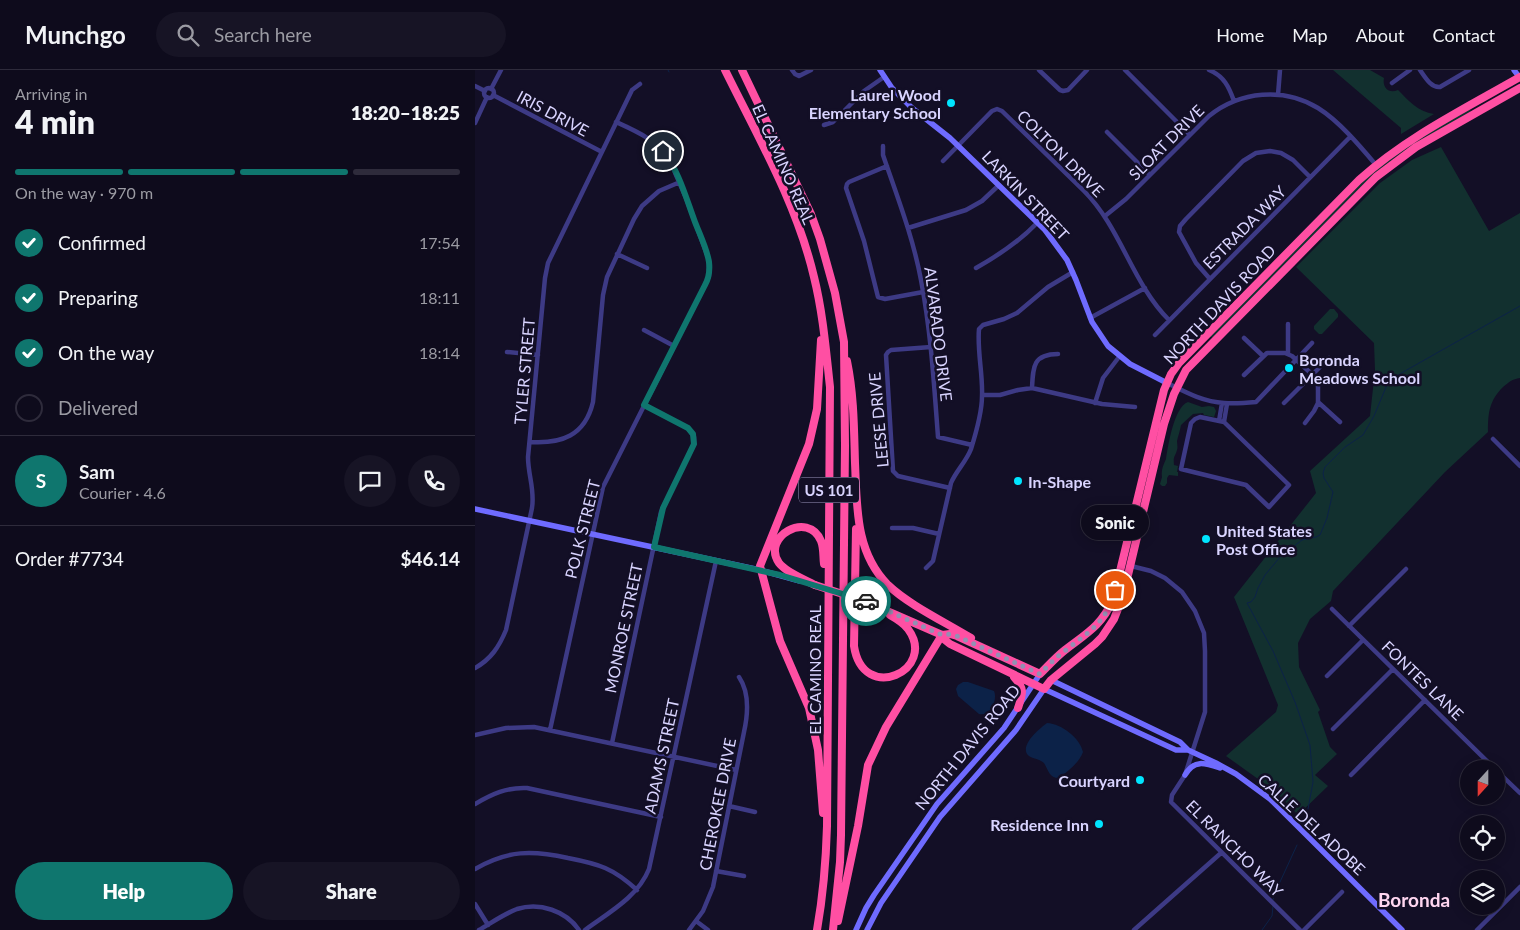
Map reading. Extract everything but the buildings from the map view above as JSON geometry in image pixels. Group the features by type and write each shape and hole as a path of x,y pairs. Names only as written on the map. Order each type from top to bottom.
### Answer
{"highway":[{"name":"EL CAMINO REAL","path":"725,70 786,195 801,233 820,308 825,340 830,387 827,826 823,894 817,930"},
{"name":"EL CAMINO REAL","path":"742,70 811,214 835,293 844,342 845,446 841,835 834,930"},
{"name":"NORTH DAVIS ROAD","path":"1040,674 1064,651 1098,624 1113,600 1157,416 1167,383 1174,369 1359,180 1376,165 1396,149 1518,76"},
{"name":"NORTH DAVIS ROAD","path":"1044,689 1051,680 1102,637 1114,619 1123,596 1131,566 1164,424 1176,388 1183,374 1376,177 1416,148 1520,88"},
{"path":"820,308 821,344 817,410 800,466 762,560 760,570 780,641 809,708 818,750 822,811 827,826"},
{"path":"844,342 853,392 858,521 863,543 870,560 888,584 915,605 998,655"},
{"path":"857,505 855,654 861,666 868,673 877,677 891,677 900,674 910,664 914,656 914,642 904,625 876,606"},
{"path":"828,603 821,541 816,534 807,528 789,529 778,541 775,552 777,560 787,570 815,585 864,601 942,635 950,634 957,636 1040,674"},
{"path":"834,930 840,914 868,765 886,727 942,635"},
{"path":"942,635 950,644 1044,689"},
{"path":"1011,674 1022,687 1018,708"}],"street":[{"path":"485,91 487,88 491,88 501,70"},
{"path":"793,70 799,76 811,70"},
{"name":"LARKIN STREET","path":"880,70 892,88 916,111 959,146 1054,240 1073,272 1090,318 1102,339 1119,357 1176,388 1200,398 1224,403 1256,402 1297,359"},
{"path":"1039,70 1063,91 1068,90 1087,70"},
{"path":"1125,70 1190,135"},
{"path":"1209,70 1223,79 1234,101"},
{"path":"1278,94 1281,70"},
{"path":"1392,83 1410,70"},
{"path":"1420,70 1433,86 1437,87 1441,87 1469,70"},
{"path":"824,125 833,122 864,91 884,77"},
{"name":"TYLER STREET","path":"475,668 495,652 506,630 530,521 533,495 529,468 529,442 548,263 632,90 640,84"},
{"path":"475,86 485,91"},
{"path":"487,97 490,98 493,95 494,92 491,88"},
{"path":"485,91 484,94 487,97"},
{"name":"SLOAT DRIVE","path":"1105,216 1122,203 1214,112 1234,101 1251,96 1278,94 1299,99 1318,108 1333,120 1376,165"},
{"name":"IRIS DRIVE","path":"493,95 602,152"},
{"path":"475,123 487,97"},
{"name":"COLTON DRIVE","path":"959,146 992,111 995,109 1002,111 1084,191 1105,216 1156,306 1169,320"},
{"name":"POLK STREET","path":"550,730 603,487 709,276 709,260 702,239 670,160 646,136 616,122"},
{"path":"1107,132 1150,175"},
{"name":"ESTRADA WAY","path":"1155,335 1350,137"},
{"name":"ALVARADO DRIVE","path":"883,146 882,153 908,228 923,292 931,347 938,436 972,445"},
{"path":"943,161 959,146"},
{"path":"1210,279 1196,263 1179,232 1180,226 1186,219 1243,162 1256,153 1270,151 1281,153 1293,160 1310,177"},
{"path":"887,166 849,182 846,188 864,240 878,297 883,299 923,292"},
{"path":"529,442 551,442 568,437 580,427 589,414 593,399 603,290 607,277 634,219 644,204 659,191 679,182"},
{"path":"908,228 966,210 982,201 999,185"},
{"path":"976,268 1010,248 1037,223"},
{"path":"617,254 647,268"},
{"path":"926,568 933,561 949,488 955,475 967,458 972,445 982,395 979,327 1017,313 1052,284 1073,272"},
{"path":"1090,318 1145,288"},
{"path":"1288,324 1288,354"},
{"path":"643,330 675,346"},
{"path":"1244,338 1263,356"},
{"path":"1297,359 1312,343"},
{"name":"LEESE DRIVE","path":"931,347 891,350 886,355 893,471 898,476 949,488"},
{"path":"507,352 538,355"},
{"path":"1244,375 1267,353 1285,353 1297,359 1317,383 1318,402 1305,423"},
{"path":"1032,388 1035,364 1039,359 1049,354 1058,354"},
{"path":"1095,403 1103,378 1119,357"},
{"path":"1284,403 1329,358"},
{"path":"1317,383 1347,383"},
{"path":"982,395 1000,395 1032,388 1095,403 1135,407"},
{"path":"1318,402 1340,422"},
{"path":"1222,421 1224,403"},
{"name":"MONROE STREET","path":"611,743 663,508 688,458 694,440 693,434 688,428 644,405"},
{"path":"1200,417 1222,421 1289,485 1269,507 1246,485 1181,469 1193,420 1200,417"},
{"path":"1493,439 1520,466"},
{"path":"475,509 760,570 815,585"},
{"path":"892,528 913,528 939,534"},
{"name":"ADAMS STREET","path":"585,930 637,890 649,869 716,561"},
{"name":"EL RANCHO WAY","path":"1131,566 1151,571 1174,585 1189,600 1201,625 1205,651 1205,712 1190,751 1185,775 1172,795 1171,802 1299,930"},
{"path":"1349,626 1406,570"},
{"name":"FONTES LANE","path":"1333,609 1487,760"},
{"path":"1327,676 1363,640"},
{"path":"1333,729 1393,668"},
{"name":"NORTH DAVIS ROAD","path":"856,930 870,902 929,814 1004,728 1040,674"},
{"name":"CHEROKEE DRIVE","path":"689,930 710,897 717,871 747,713 745,691 739,677"},
{"path":"1051,680 1180,742 1190,751"},
{"path":"1044,689 1177,750 1190,751"},
{"name":"NORTH DAVIS ROAD","path":"867,930 881,902 940,817 1016,730 1044,689"},
{"path":"1351,775 1425,700"},
{"path":"475,735 491,730 528,727 550,730 736,770"},
{"name":"CALLE DEL ADOBE","path":"1190,751 1236,774 1261,792 1402,930"},
{"path":"1185,775 1191,767 1201,764 1217,767 1236,774"},
{"name":"FONTES LANE","path":"1505,778 1520,793"},
{"path":"475,797 477,803 501,791 527,788 661,816"},
{"path":"729,806 755,812"},
{"path":"475,869 508,854 547,853 605,867 621,876 637,890"},
{"path":"1134,930 1221,853"},
{"path":"717,871 744,876"},
{"path":"1477,930 1520,887"},
{"path":"1304,930 1342,892"},
{"path":"475,904 487,925"},
{"path":"479,930 514,910 534,907 561,913 570,919 579,930"},
{"path":"696,921 708,930"}],"green space":[{"path":"1333,70 1370,70 1384,78 1384,85 1389,91 1398,90 1418,108 1434,114 1401,134 1401,128"},
{"path":"1469,109 1471,111 1396,157 1372,177 1213,338 1210,336 1357,185 1401,149"},
{"path":"1441,147 1489,231 1520,213 1520,378 1513,380 1503,387 1492,402 1489,413 1488,432 1445,472 1333,591 1331,601 1310,619 1298,643 1299,667 1320,710 1318,712 1330,747 1337,754 1315,775 1328,786 1298,815 1276,792 1226,756 1276,712 1278,705 1234,597 1316,493 1310,471 1370,416 1375,370 1374,343 1296,267 1380,183 1412,160"},
{"path":"1330,309 1334,309 1338,317 1322,334 1319,334 1314,329 1314,326"},
{"path":"1188,402 1202,407 1214,407 1216,411 1214,417 1204,415 1203,413 1193,414 1181,425 1174,460 1174,465 1178,466 1178,476 1169,475 1167,483 1165,486 1162,486 1160,484 1162,470 1175,419 1183,405"}],"water":[{"path":"963,682 994,691 994,703 987,713 979,714 958,696 956,689"},
{"path":"1047,723 1059,726 1074,737 1083,752 1076,763 1059,778 1051,775 1040,760 1028,756 1026,750 1032,737"}],"waterway":[{"path":"1308,809 1313,782 1310,745 1295,702 1273,651 1247,603 1251,602 1255,597 1265,575 1280,557 1302,540 1320,535 1327,518 1333,492 1324,478 1325,467 1345,447 1363,435 1374,416 1389,380 1520,306"},
{"path":"1273,900 1297,845"},
{"path":"1262,930 1272,916 1273,906"}],"way so far":[{"path":"866,601 942,635 950,634 957,636 1040,674 1051,662 1102,620 1113,600 1115,590"}],"place":[{"name":"Laurel Wood Elementary School","path":"951,103"},
{"name":"Boronda Meadows School","path":"1289,368"},
{"name":"In-Shape","path":"1018,481"},
{"name":"United States Post Office","path":"1206,539"},
{"name":"Sonic","path":"1115,590"},
{"name":"Courtyard","path":"1140,780"},
{"name":"Residence Inn","path":"1099,824"}],"district":[{"name":"Boronda","path":"1414,899"}],"route":[{"path":"663,151 673,166 702,239 709,260 709,276 644,405 688,428 693,434 694,440 693,448 663,508 654,547 780,575 866,601"}]}
